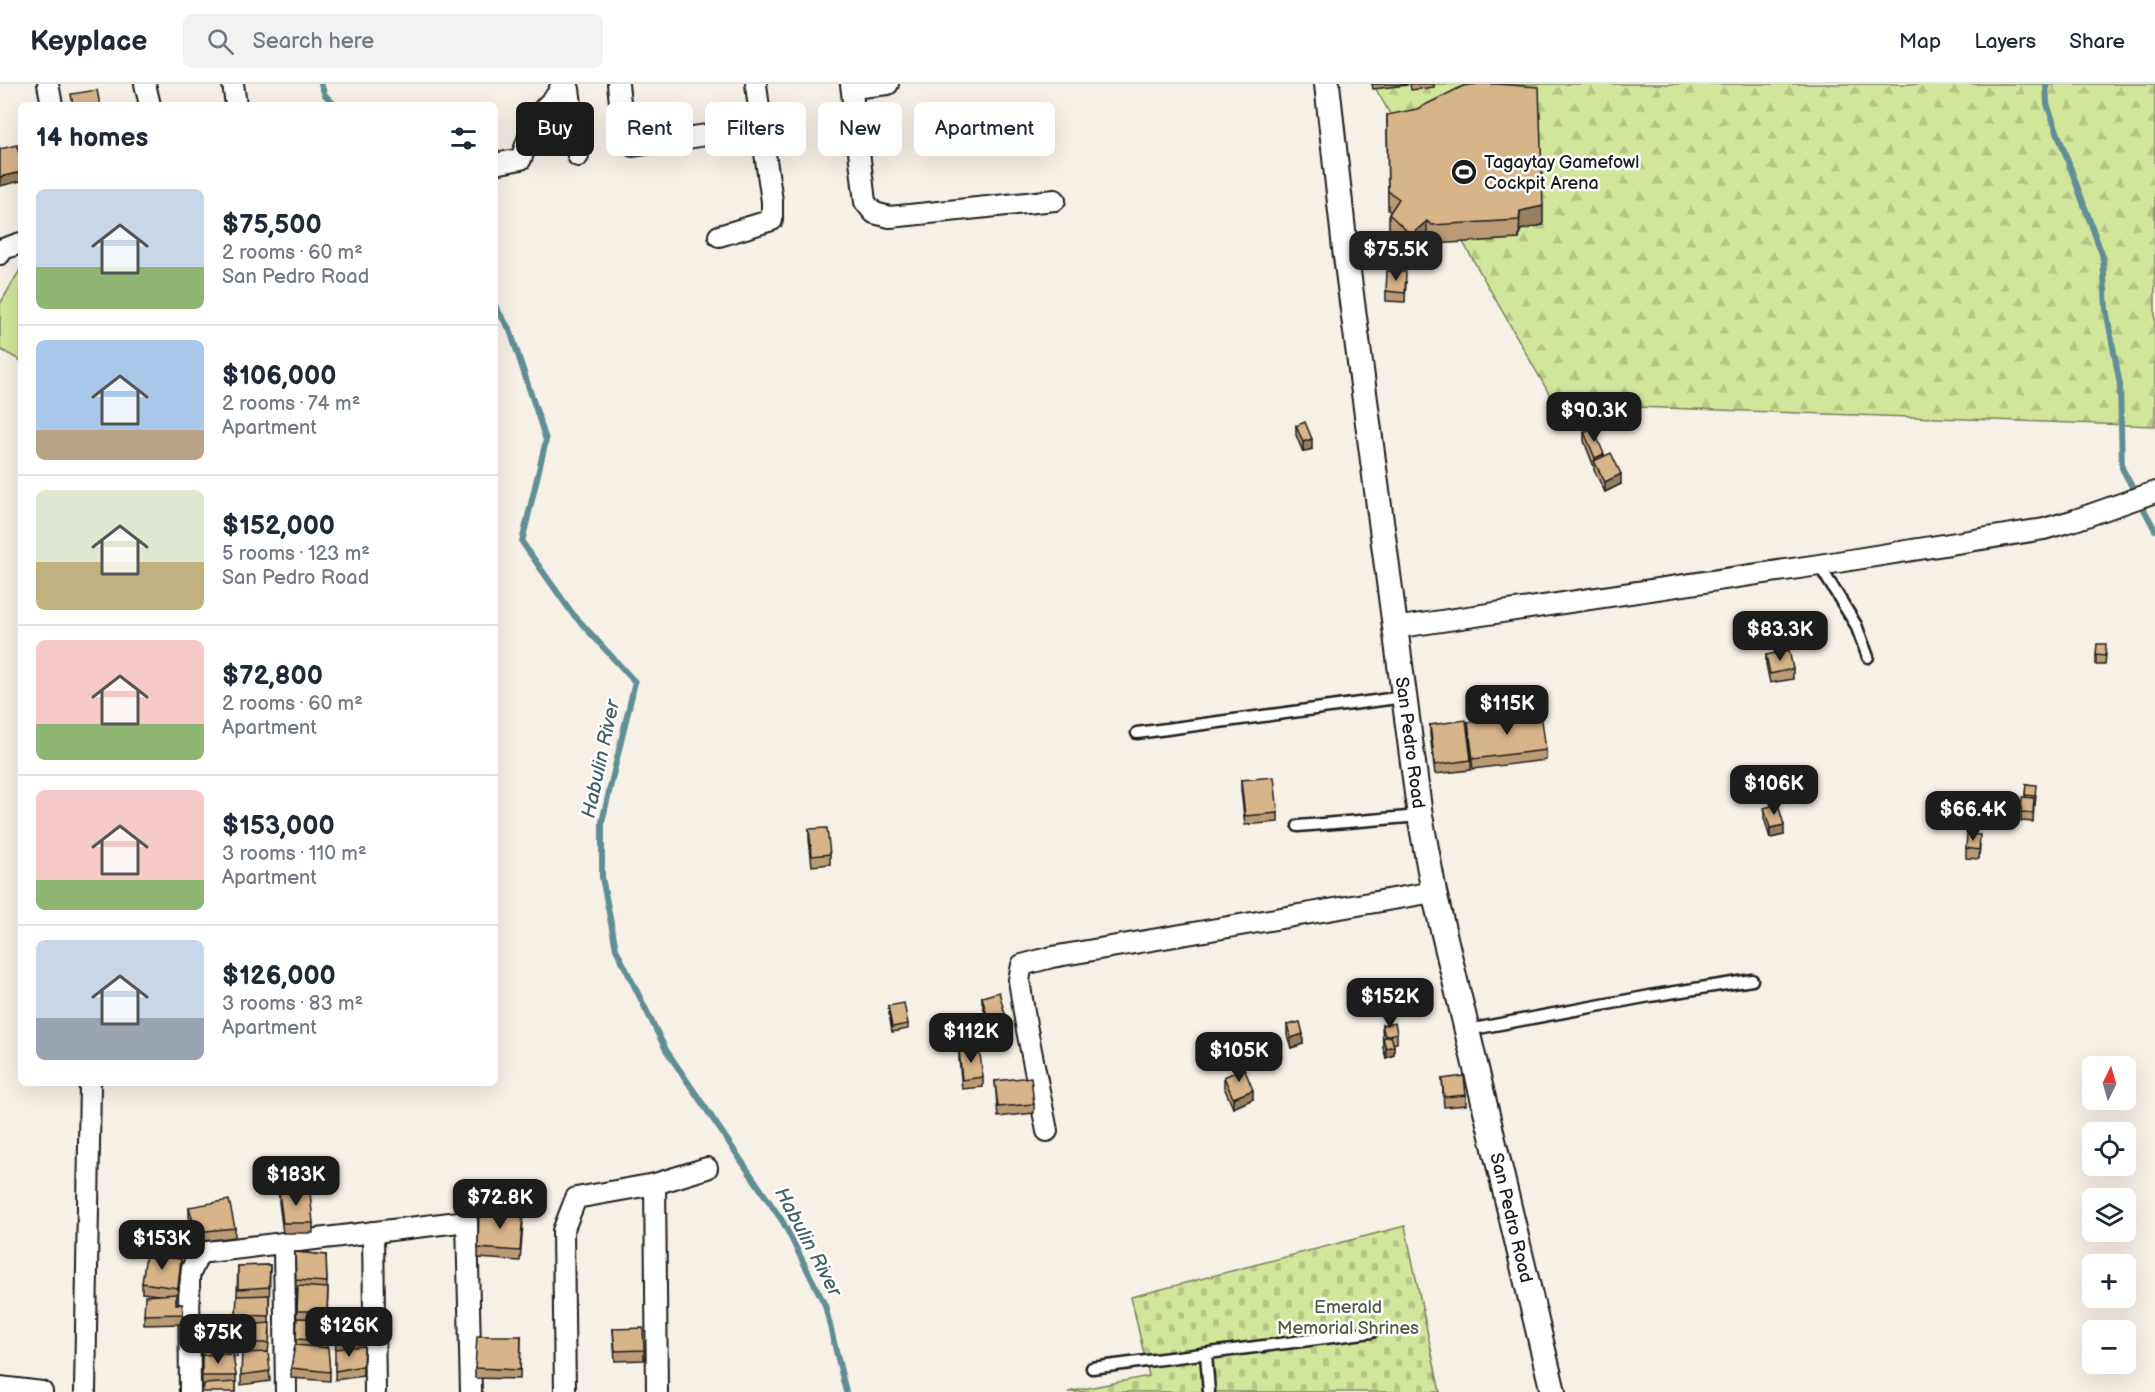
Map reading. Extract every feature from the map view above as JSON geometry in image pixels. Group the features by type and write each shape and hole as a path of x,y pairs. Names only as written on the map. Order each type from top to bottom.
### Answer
{"street":[{"path":"48,84 51,102"},
{"path":"145,84 149,102"},
{"path":"233,84 236,102"},
{"path":"498,163 521,159 537,117 557,95 563,84 569,89 571,102"},
{"path":"618,84 624,139 633,146 705,135"},
{"path":"756,84 758,102"},
{"path":"888,84 852,86 865,202 874,213 890,217 1055,200"},
{"name":"San Pedro Road","path":"1327,84 1345,249 1420,816 1434,892 1553,1392"},
{"path":"720,237 772,220 772,201 765,156"},
{"path":"0,254 3,249 18,244"},
{"path":"1394,628 2044,529 2155,492"},
{"path":"1047,1131 1019,980 1022,965 1053,957 1434,892"},
{"path":"85,1392 90,1086"},
{"path":"566,1392 563,1231 576,1198 655,1184 707,1168"},
{"path":"655,1184 657,1392"},
{"path":"190,1392 189,1276 199,1253 467,1221 471,1392"},
{"path":"373,1232 375,1392"},
{"path":"284,1243 286,1392"},
{"path":"0,1387 42,1392"}],"lane":[{"path":"1819,564 1856,625 1868,657"},
{"path":"1137,733 1404,697"},
{"path":"1298,826 1420,816"},
{"path":"1468,1030 1650,996 1752,980"},
{"path":"1092,1368 1372,1332"},
{"path":"1206,1354 1209,1392"}],"green space":[{"path":"1373,84 2155,84 2155,426 1555,404"},
{"path":"18,273 18,359 0,349 0,304"},
{"name":"Emerald Memorial Shrines","path":"1405,1226 1440,1392 1068,1392 1149,1376 1131,1297"}],"building":[{"name":"Tagaytay Gamefowl Cockpit Arena","path":"1479,84 1539,87 1543,206 1520,211 1519,220 1432,225 1427,221 1411,235 1389,214 1399,199 1388,191 1387,115 1417,109 1463,86"},
{"path":"97,90 99,102 72,102 71,94"},
{"path":"17,145 18,173 0,177 0,149"},
{"path":"1387,271 1406,272 1405,293 1386,291"},
{"path":"1305,422 1312,439 1303,442 1296,426"},
{"path":"1593,428 1604,454 1595,458 1584,432"},
{"path":"1611,453 1621,474 1605,482 1594,461"},
{"path":"2097,644 2106,644 2105,656 2096,655"},
{"path":"1789,650 1793,669 1770,674 1766,655"},
{"path":"1541,713 1546,750 1473,759 1468,722"},
{"path":"1466,720 1471,760 1435,765 1430,725"},
{"path":"1274,777 1278,813 1245,816 1241,780"},
{"path":"2026,784 2036,785 2035,796 2025,795"},
{"path":"2022,797 2034,798 2033,813 2021,812"},
{"path":"1778,804 1784,825 1770,828 1764,808"},
{"path":"827,828 830,854 812,856 809,829"},
{"path":"1967,834 1980,835 1979,850 1966,848"},
{"path":"999,992 1005,1014 988,1019 982,997"},
{"path":"904,1003 908,1024 892,1027 888,1006"},
{"path":"1300,1022 1303,1034 1291,1038 1287,1025"},
{"path":"1395,1023 1397,1033 1385,1036 1382,1025"},
{"path":"1391,1036 1394,1046 1386,1048 1383,1038"},
{"path":"979,1047 983,1077 962,1080 959,1050"},
{"path":"1244,1068 1253,1090 1233,1098 1224,1077"},
{"path":"1464,1076 1466,1095 1444,1097 1442,1079"},
{"path":"1031,1077 1034,1104 998,1107 995,1081"},
{"path":"279,1192 310,1192 313,1223 283,1223"},
{"path":"229,1200 235,1228 196,1232 189,1207"},
{"path":"479,1210 523,1213 520,1251 478,1248"},
{"path":"295,1252 326,1255 327,1282 296,1280"},
{"path":"146,1254 181,1259 178,1288 142,1283"},
{"path":"270,1265 269,1287 238,1289 238,1266"},
{"path":"298,1286 328,1288 327,1311 297,1311"},
{"path":"176,1294 176,1304 182,1304 183,1314 144,1315 145,1296"},
{"path":"269,1295 269,1316 236,1315 237,1296"},
{"path":"333,1315 367,1316 364,1341 336,1341"},
{"path":"297,1318 329,1319 327,1341 296,1339"},
{"path":"201,1323 236,1323 237,1348 201,1348"},
{"path":"270,1323 269,1343 242,1343 242,1325"},
{"path":"643,1328 644,1350 615,1351 613,1329"},
{"path":"477,1336 521,1336 520,1370 475,1368"},
{"path":"295,1345 328,1348 330,1372 291,1368"},
{"path":"364,1346 363,1366 335,1371 335,1349"},
{"path":"268,1352 270,1371 241,1375 242,1353"},
{"path":"233,1354 236,1376 202,1376 202,1355"},
{"path":"236,1382 236,1392 203,1392 204,1384"}],"waterway":[{"name":"Habulin River","path":"321,84 325,95 332,102"},
{"path":"2046,84 2047,104 2103,257 2106,309 2120,385 2122,468 2155,530"},
{"name":"Habulin River","path":"498,311 510,330 546,440 522,542 572,613 635,682 602,822 602,877 616,949 666,1050 783,1222 825,1305 846,1392"}],"place":[{"name":"Tagaytay Gamefowl Cockpit Arena","path":"1464,172"}]}
